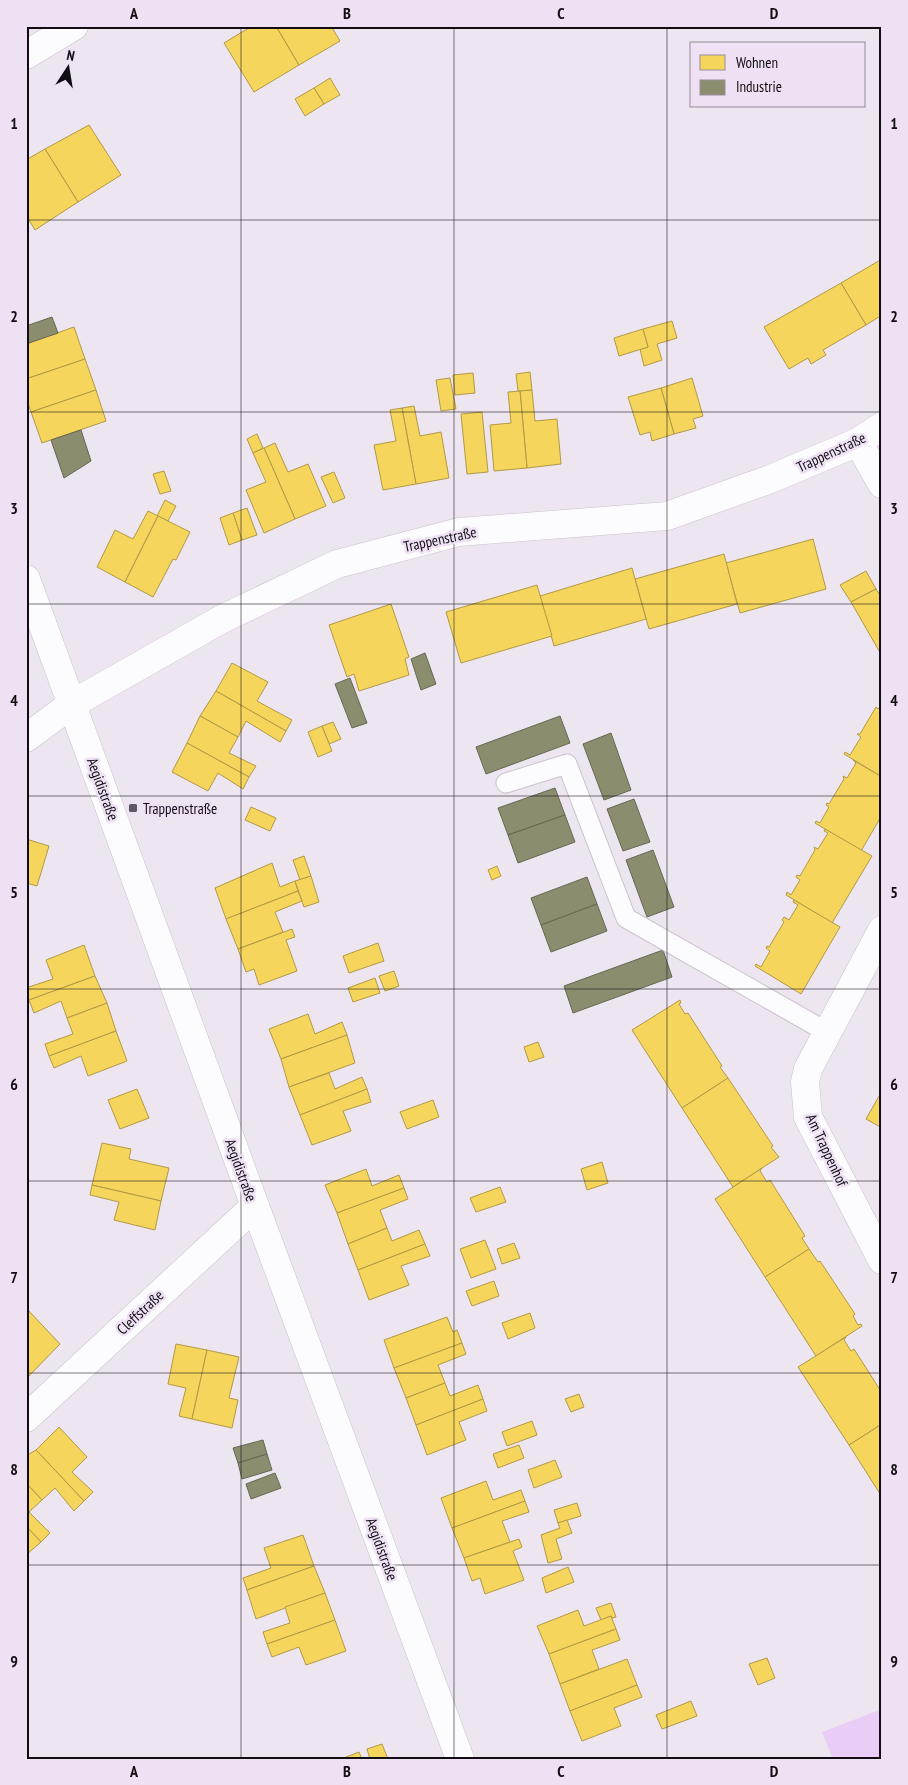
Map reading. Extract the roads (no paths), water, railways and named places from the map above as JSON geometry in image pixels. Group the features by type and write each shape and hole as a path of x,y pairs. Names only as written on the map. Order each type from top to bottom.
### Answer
{"street":[{"path":"26,55 74,26"},
{"name":"Trappenstraße","path":"26,738 72,704 222,619 338,564 459,532 667,516 768,480 858,442 882,426"},
{"path":"858,442 882,484"},
{"name":"Aegidistraße","path":"26,579 255,1206 460,1759"},
{"name":"Am Trappenhof","path":"882,930 808,1069 805,1082 808,1117 882,1260"},
{"name":"Cleffstraße","path":"26,1418 255,1206"}],"lane":[{"path":"506,784 567,764 626,918 827,1032"}],"place":[{"name":"Trappenstraße","path":"133,808"}]}
